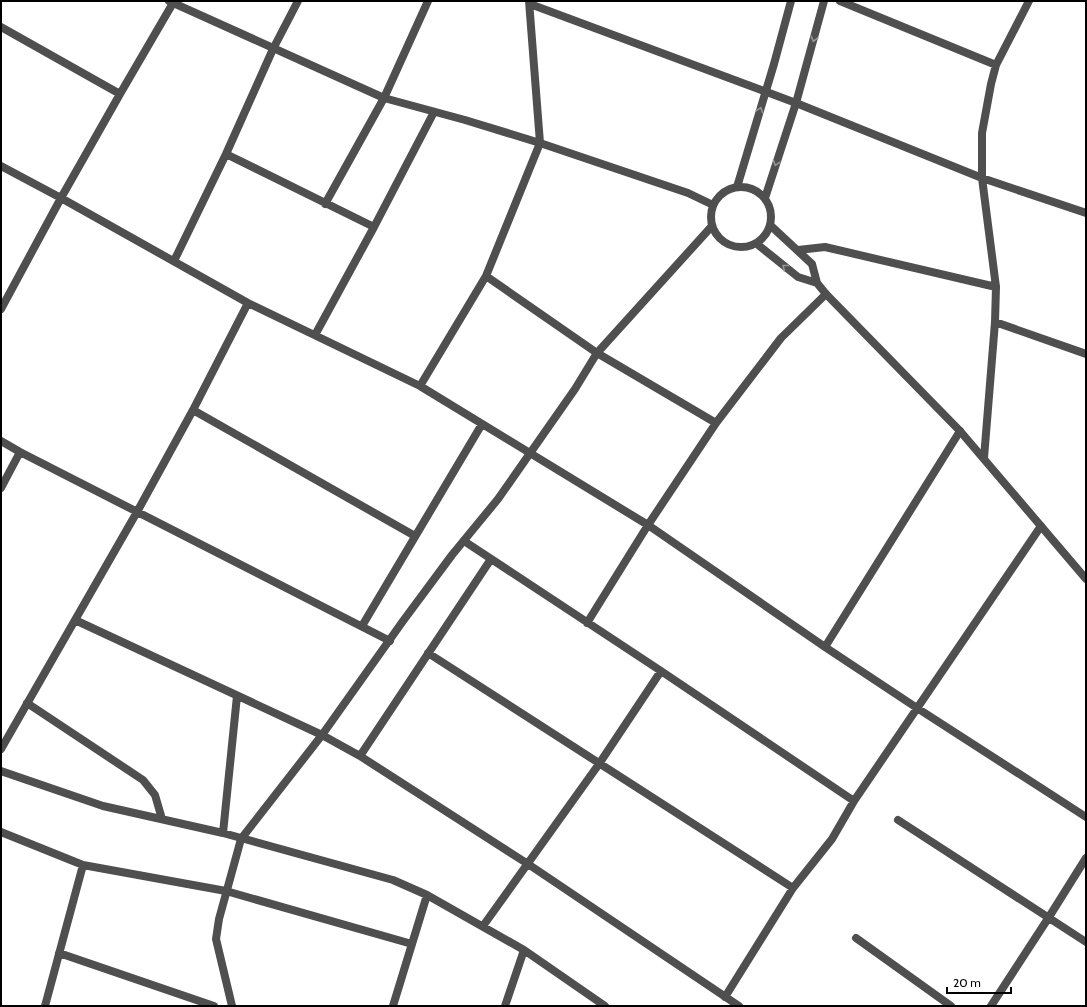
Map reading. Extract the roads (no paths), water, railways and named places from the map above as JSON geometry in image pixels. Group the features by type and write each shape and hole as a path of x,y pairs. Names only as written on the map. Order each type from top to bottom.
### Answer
{"street":[{"path":"174,262 226,154 273,49 298,1"},
{"path":"325,204 384,98 428,1"},
{"path":"737,187 774,64 791,1"},
{"path":"765,198 796,103 824,1"},
{"path":"840,1 996,65"},
{"path":"984,458 995,322 996,287 982,178 982,133 996,65 1028,1"},
{"path":"1,309 4,294 61,198 171,2 384,98 540,142 688,193 713,205"},
{"path":"420,386 486,276 540,142 530,2 796,103 982,178 1086,213"},
{"path":"1,27 120,94"},
{"path":"315,335 374,227 434,112"},
{"path":"226,154 374,227"},
{"path":"1,166 248,303 420,386 648,525 825,647 1086,817"},
{"path":"737,187 747,187 757,191 765,198 769,206 771,215 770,225 766,234 757,244 742,247 732,246 724,242 717,235 712,226 711,216 713,205 727,190 737,187"},
{"path":"770,225 812,264 817,283 826,294 984,458 1086,578"},
{"path":"232,1006 216,939 218,919 242,839 322,735 403,621 498,499 575,389 597,353 712,226"},
{"path":"757,244 798,277 817,283"},
{"path":"798,250 825,247 996,287"},
{"path":"486,276 597,353 716,423"},
{"path":"587,623 648,525 716,423 781,338 826,294"},
{"path":"1,749 193,410 248,303"},
{"path":"995,322 1086,354"},
{"path":"193,410 415,536"},
{"path":"362,626 482,424"},
{"path":"825,647 960,432"},
{"path":"1,441 136,512 390,641"},
{"path":"1,488 20,452"},
{"path":"725,997 793,888 832,840 854,801 1041,526"},
{"path":"464,541 854,801"},
{"path":"360,756 491,559"},
{"path":"75,620 322,735 360,756 528,864 739,1006"},
{"path":"428,653 793,888"},
{"path":"483,926 599,764 661,671"},
{"path":"223,833 237,696"},
{"path":"27,703 143,780 155,795 162,819"},
{"path":"1,771 103,806 223,833 394,880 427,895 524,950 605,1006"},
{"path":"898,820 1050,917 1086,942"},
{"path":"1,832 83,865 226,891 412,944"},
{"path":"991,1006 1050,917 1086,858"},
{"path":"45,1006 83,865"},
{"path":"393,1006 427,895"},
{"path":"856,938 952,1006"},
{"path":"505,1006 524,950"},
{"path":"59,953 214,1006"}]}
